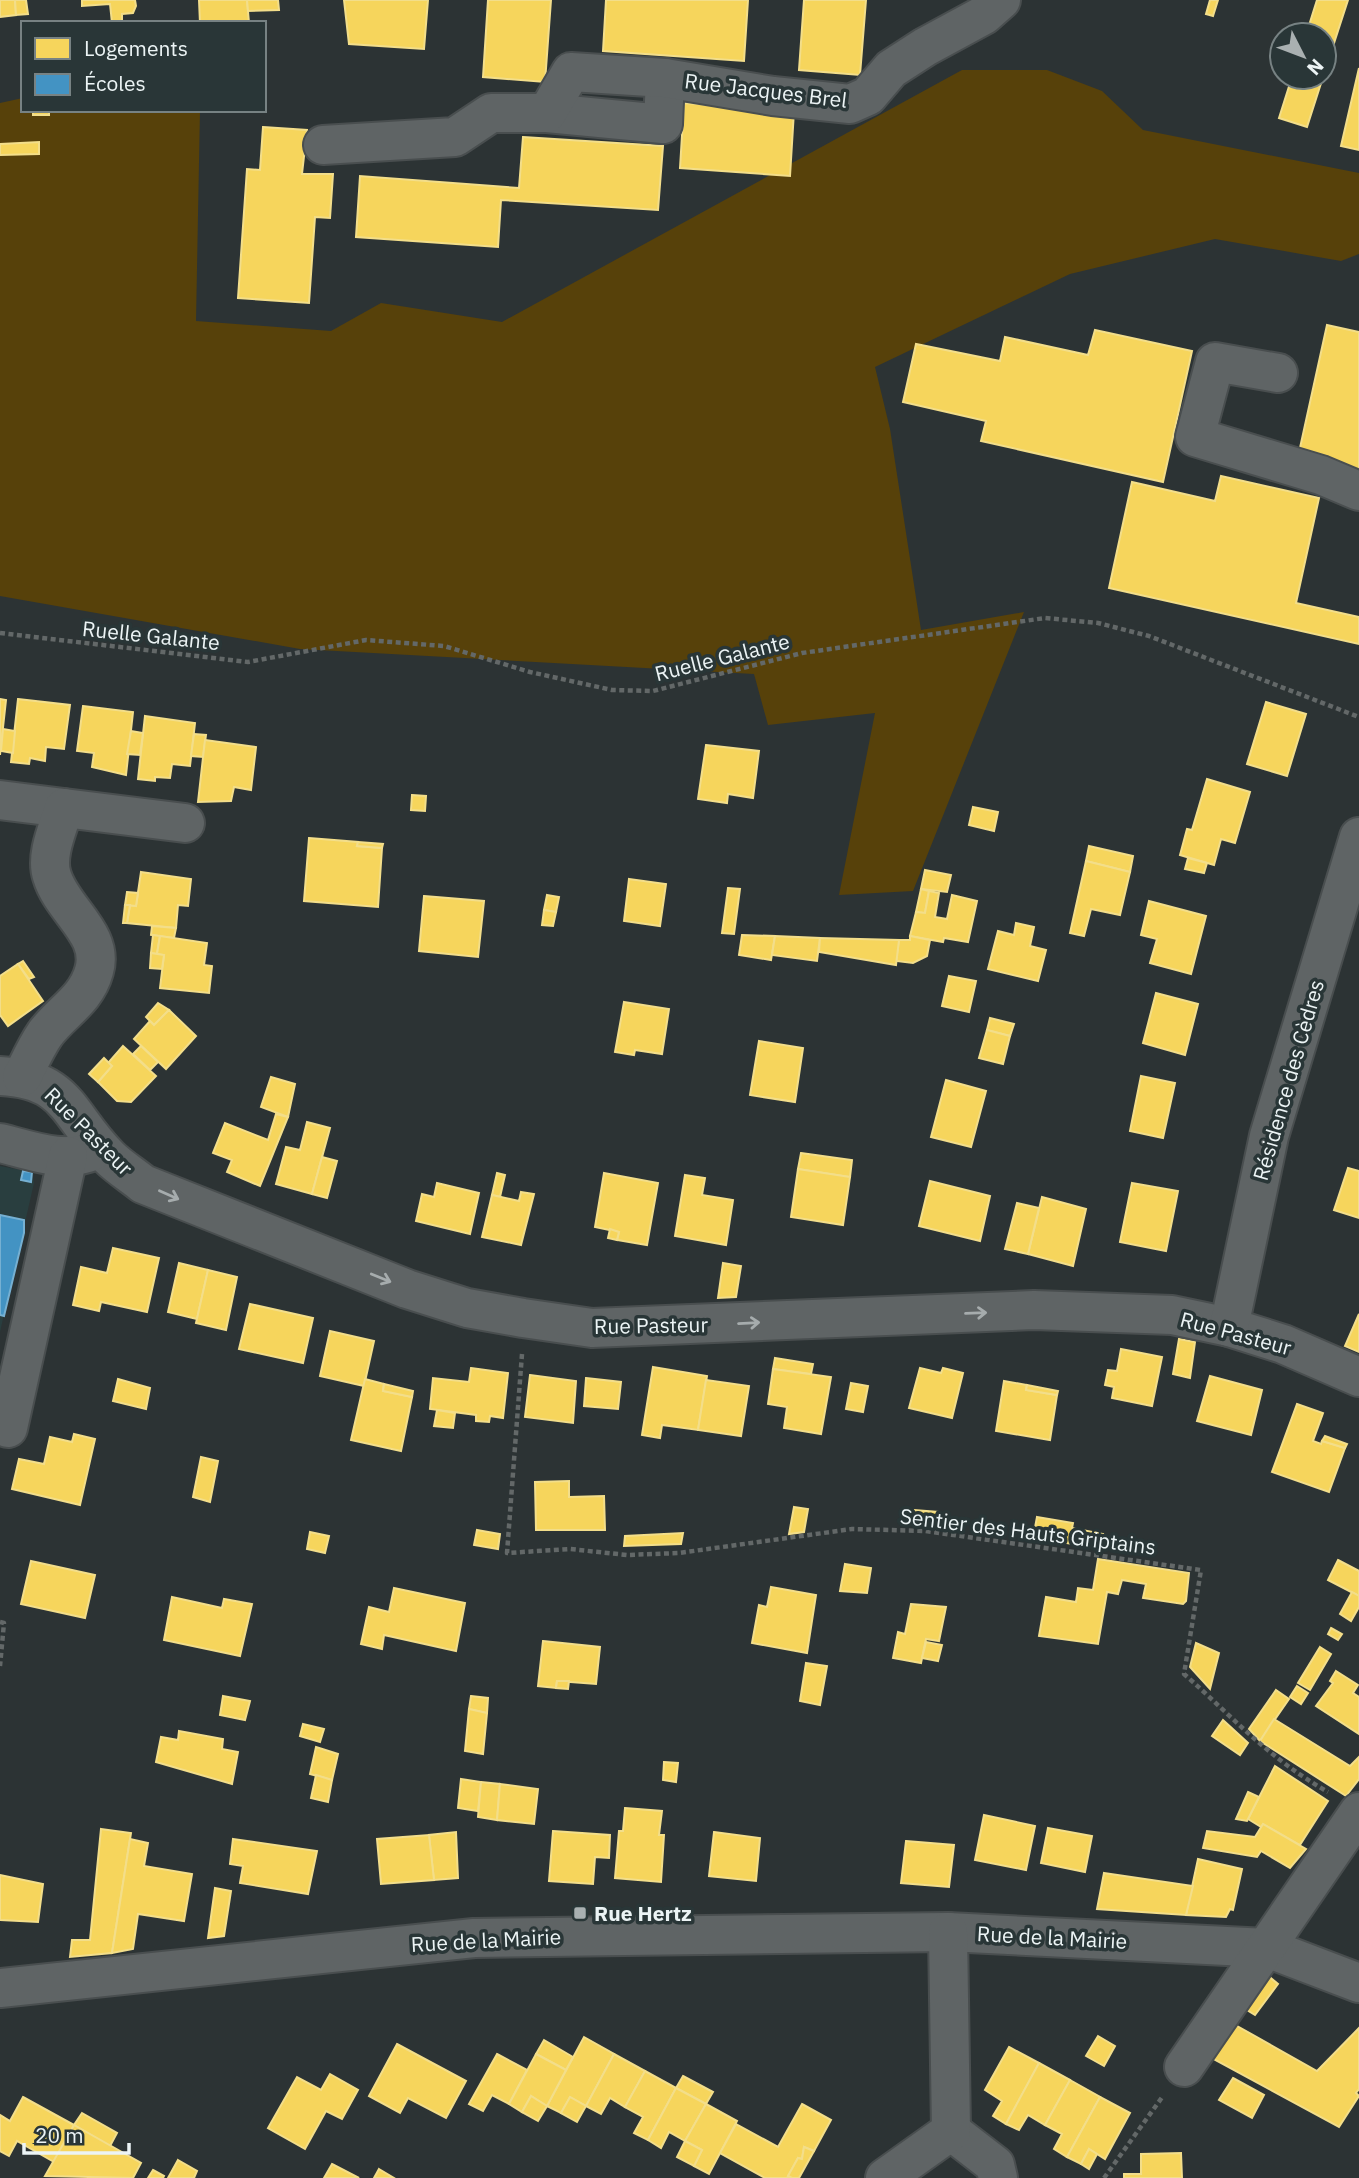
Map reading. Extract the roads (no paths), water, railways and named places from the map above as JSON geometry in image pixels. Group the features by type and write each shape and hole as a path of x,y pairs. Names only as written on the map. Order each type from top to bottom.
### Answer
{"street":[{"name":"Rue Jacques Brel","path":"323,145 455,137 491,113 547,113 571,72 665,78 773,96 850,104 868,96 891,69 984,15 1001,0"},
{"path":"1278,373 1215,362 1195,437 1321,475 1359,491"},
{"path":"0,800 185,823"},
{"path":"11,1077 45,1034 82,997 94,972 97,953 88,932 51,875 51,851 64,808"},
{"name":"Résidence des Cèdres","path":"1229,1326 1269,1136 1359,837"},
{"name":"Rue Pasteur","path":"11,1077 47,1085 64,1100 84,1152 144,1184 407,1289 467,1308 523,1318 605,1327 1034,1310 1172,1315 1229,1326 1283,1344 1359,1377"},
{"path":"0,1143 84,1152 8,1427"},
{"path":"1184,2067 1267,1948 1348,1805"},
{"path":"948,1932 951,2131"},
{"name":"Rue de la Mairie","path":"0,1988 324,1951 474,1938 948,1932 1267,1948 1359,1983"},
{"path":"885,2178 951,2131"},
{"path":"951,2131 995,2165 999,2178"}],"place":[{"name":"Rue Hertz","path":"580,1913"}]}
